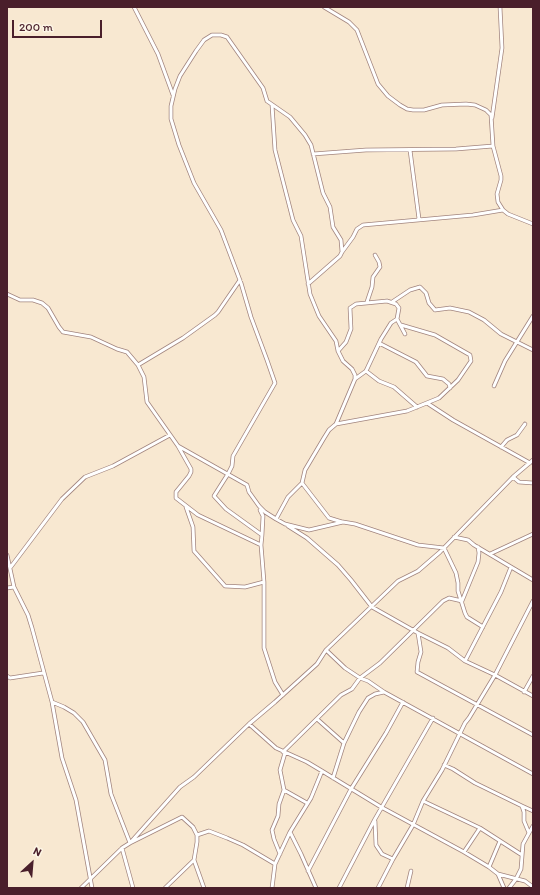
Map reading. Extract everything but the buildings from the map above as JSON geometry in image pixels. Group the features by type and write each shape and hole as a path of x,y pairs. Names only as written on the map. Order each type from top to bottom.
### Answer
{"street":[{"path":"134,7 158,54 174,96"},
{"path":"324,7 349,22 357,30 378,84 388,96 400,105 407,109 424,110 442,105 466,104 486,110 491,115 493,146 501,176 497,198 503,210 514,217 533,224"},
{"path":"492,121 502,48 500,7"},
{"path":"262,535 226,510 214,496 232,466 233,456 275,383 251,317 240,280 221,230 194,183 178,145 172,119 171,106 180,76 196,51 208,37 221,35 227,37 241,55 248,69 263,88 266,99 288,115 305,135 313,154 323,193 330,207 333,227 341,240 342,252"},
{"path":"272,104 275,150 293,220 302,236 308,284 313,302 319,316 336,341 338,351 343,361 352,369 355,379"},
{"path":"313,154 366,150 456,149 493,146"},
{"path":"410,150 419,219"},
{"path":"308,284 340,256 357,229 363,225 473,215 503,210"},
{"path":"367,302 372,287 373,277 380,267 375,255"},
{"path":"138,365 182,338 215,315 240,280"},
{"path":"392,302 410,290 420,287 426,293 429,303 435,310 450,308 469,312 484,320 501,334 533,350"},
{"path":"7,294 20,300 33,300 42,303 48,308 63,332 91,336 117,349 127,352 138,365 144,377 147,402 178,446 191,469 189,476 176,492 176,498 198,515 260,545"},
{"path":"338,351 346,342 351,329 350,308 356,304 379,301 392,302 396,304 398,308 397,319 406,334"},
{"path":"494,386 505,361 533,316"},
{"path":"276,519 288,497 302,483 305,470 315,452 329,430 336,424 355,379 366,371 379,343 391,323 397,319"},
{"path":"336,424 407,411 439,398 458,380 471,361 470,355 435,335 401,325"},
{"path":"379,343 416,362 427,376 443,379 449,384 450,388"},
{"path":"366,371 379,381 394,387 418,407"},
{"path":"427,403 453,420 530,463"},
{"path":"501,447 507,440 517,435 524,424"},
{"path":"10,568 62,500 85,477 113,466 170,435"},
{"path":"178,446 247,485 249,492 265,512 307,538 338,565 372,607 448,648 466,661 533,696"},
{"path":"130,843 177,789 194,777 249,724 317,664 326,650 398,581 418,571 444,548 513,477 533,460"},
{"path":"513,477 519,482 533,483"},
{"path":"302,483 329,518 363,526 418,545 444,548"},
{"path":"185,506 193,527 194,551 225,586 245,587 264,582"},
{"path":"259,506 263,516 260,545 264,582 264,648 274,682 283,695"},
{"path":"285,524 309,530 343,522"},
{"path":"490,554 533,534"},
{"path":"454,538 468,540 478,548 533,580"},
{"path":"444,548 456,573 458,591 466,616 483,627"},
{"path":"462,602 478,562 480,553 478,548"},
{"path":"7,555 14,587 28,615 52,702 62,758 76,800 92,888"},
{"path":"466,661 501,592 511,567"},
{"path":"7,588 14,587"},
{"path":"280,854 272,830 278,816 279,804 284,790 280,770 284,752 341,695 352,689 360,678 380,663 444,601 450,598 462,602"},
{"path":"378,888 413,825 423,801 444,765 465,723 495,675 533,601"},
{"path":"418,633 421,652 418,662 418,672 533,735"},
{"path":"326,650 345,668 360,678 368,681 384,692 533,774"},
{"path":"7,676 10,678 43,673"},
{"path":"524,692 533,676"},
{"path":"333,778 350,728 368,698 375,694 384,692"},
{"path":"52,702 74,713 83,722 105,760 111,794 130,843"},
{"path":"308,871 351,789 386,733 403,702"},
{"path":"339,888 375,819 433,718"},
{"path":"316,719 344,743"},
{"path":"249,724 276,748 322,771 382,808 464,852 498,874 516,878 533,887"},
{"path":"444,765 475,783 533,811"},
{"path":"272,888 275,864 290,832 307,802 311,798 322,771"},
{"path":"284,790 307,802"},
{"path":"423,801 480,828 522,855"},
{"path":"522,806 524,821 529,833"},
{"path":"81,888 85,886 90,879 122,848 182,817 193,827 197,835 194,860 204,888"},
{"path":"375,819 376,845 382,854 393,859"},
{"path":"509,888 522,866 523,844 533,826"},
{"path":"464,852 480,828"},
{"path":"197,835 208,832 221,836 243,845 275,864"},
{"path":"290,832 316,888"},
{"path":"489,867 500,841"},
{"path":"122,848 133,888"},
{"path":"165,888 194,860"},
{"path":"407,888 411,871"},
{"path":"498,874 504,888"}]}
